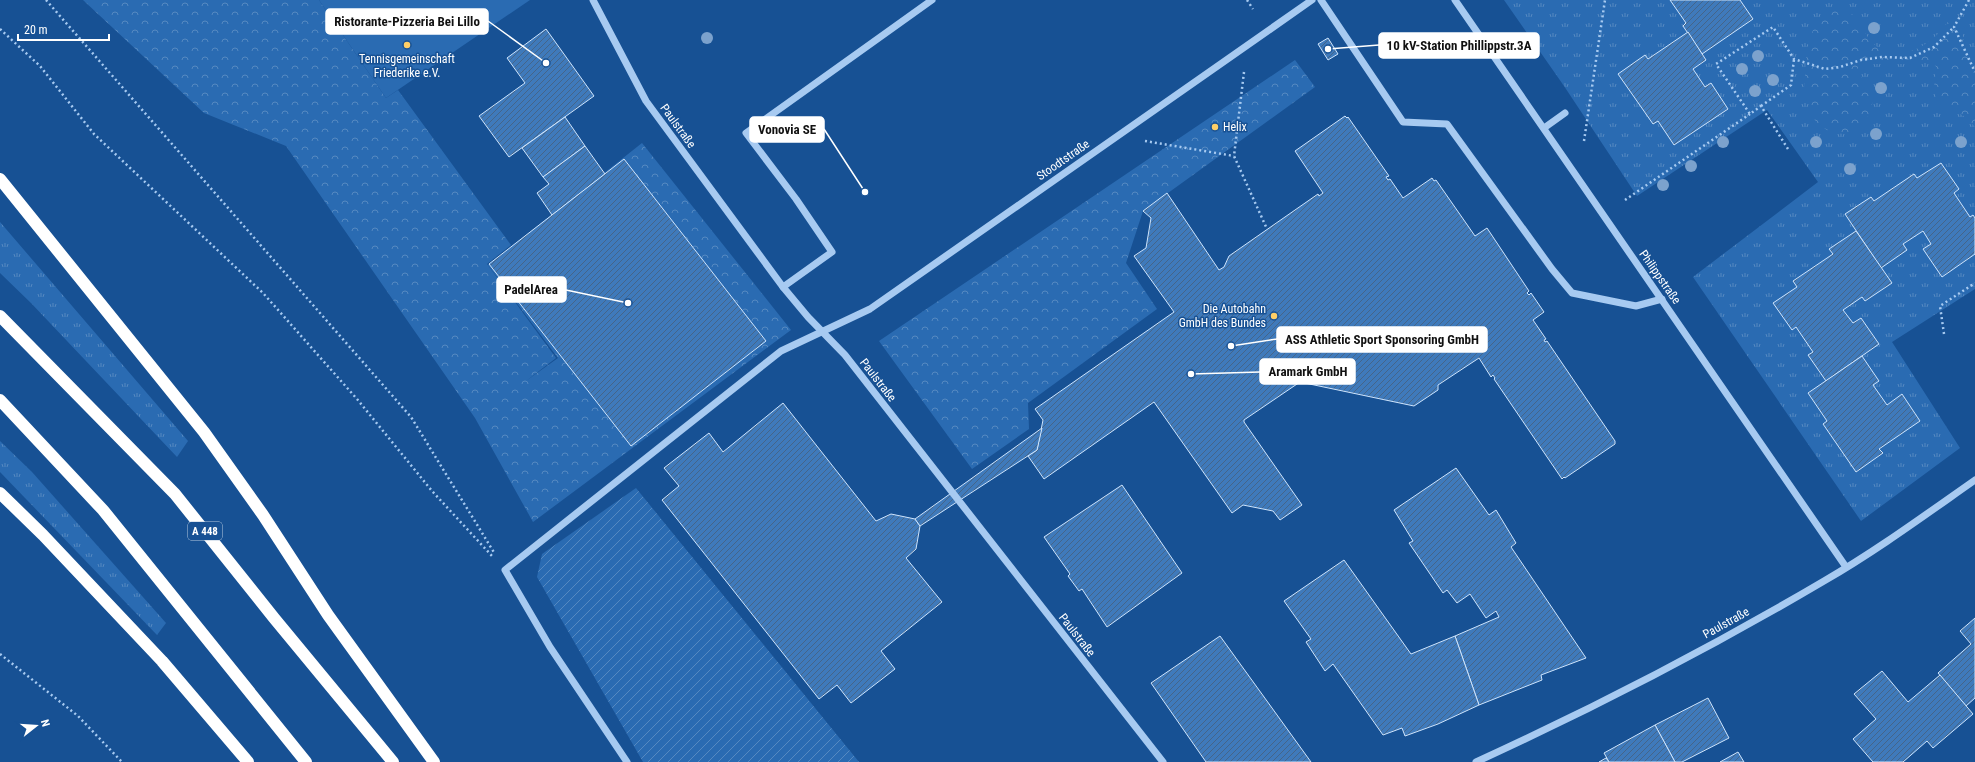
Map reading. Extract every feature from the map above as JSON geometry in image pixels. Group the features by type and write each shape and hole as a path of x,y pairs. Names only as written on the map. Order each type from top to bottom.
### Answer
{"highway":[{"path":"0,179 204,432 263,515 328,615 434,762"},
{"name":"A 448","path":"0,316 174,494 393,762"},
{"path":"0,400 103,510 306,762"},
{"path":"0,493 43,535 162,661 248,762"}],"street":[{"name":"Paulstraße","path":"593,0 646,101 783,287 822,332 845,355 1163,762"},
{"path":"783,287 832,252 796,199 746,133 932,0"},
{"name":"Stoodtstraße","path":"505,570 781,351 870,308 1312,0"},
{"path":"1321,0 1403,122 1447,124 1552,269 1572,293 1636,306 1662,299"},
{"name":"Philippstraße","path":"1455,0 1846,567"},
{"path":"1544,128 1565,113"},
{"name":"Paulstraße","path":"1476,762 1522,741 1697,652 1846,567 1975,480"},
{"path":"505,570 550,647 627,762"}],"path":[{"path":"46,0 411,417 505,570"},
{"path":"1248,0 1254,8"},
{"path":"1584,141 1605,0"},
{"path":"1750,114 1716,64 1773,26 1794,59 1825,69 1840,67 1861,60 1882,57 1910,58 1934,47 1954,28 1969,0"},
{"path":"1954,28 1975,72"},
{"path":"0,29 40,66 94,134 263,293 357,398 432,491 505,570"},
{"path":"1246,46 1234,156 1267,230"},
{"path":"1625,200 1790,85 1794,59"},
{"path":"1761,106 1788,149"},
{"path":"1166,146 1234,156"},
{"path":"1944,334 1940,306 1975,283"},
{"path":"0,654 78,716 122,762"}],"green space":[{"path":"83,0 319,0 386,98 398,90 511,245 487,264 556,358 526,381 558,358 488,265 642,143 791,330 533,522 475,418 286,146 204,113"},
{"name":"Tennisgemeinschaft Friederike e.V.","path":"319,0 530,0 386,98"},
{"path":"1504,0 1975,0 1975,289 1892,342 1960,448 1861,521 1693,277 1818,182 1767,110 1637,196 1564,86"},
{"path":"1835,10 1846,12 1858,18 1866,34 1876,46 1886,51 1896,53 1917,49 1935,36 1949,20 1962,30 1964,44 1972,56 1975,64 1975,127 1967,118 1944,106 1938,101 1935,94 1934,84 1937,68 1933,63 1927,61 1909,64 1864,64 1858,68 1856,73 1866,82 1871,90 1872,105 1870,112 1862,125 1856,130 1844,134 1834,133 1820,126 1811,113 1811,92 1804,88 1807,53 1812,33 1817,24 1824,17"},
{"path":"1295,60 1315,87 1143,211 1126,263 1157,309 1028,403 1029,429 972,469 879,341"},
{"path":"0,222 188,441 177,457 31,303 0,273"},
{"path":"0,441 32,472 166,623 157,635 0,472"},
{"path":"636,488 859,762 643,762 537,577 542,554"}],"building":[{"path":"1670,0 1740,0 1753,19 1702,54 1683,26 1686,23"},
{"path":"546,29 594,96 509,157 479,116 525,83 507,58"},
{"path":"1688,32 1706,60 1693,69 1705,87 1711,83 1728,109 1674,145 1658,121 1653,124 1618,74 1645,55 1648,59"},
{"path":"1328,38 1338,54 1328,60 1318,44"},
{"path":"1345,116 1347,118 1348,117 1389,176 1386,177 1388,180 1390,179 1403,198 1432,178 1434,181 1436,180 1475,236 1487,228 1529,291 1527,293 1529,295 1531,293 1544,312 1533,320 1546,339 1544,340 1545,342 1547,341 1615,441 1615,444 1562,479 1494,379 1495,378 1493,375 1491,377 1479,358 1438,385 1438,390 1414,406 1300,382 1244,420 1302,505 1280,520 1273,511 1243,505 1232,513 1154,402 1044,479 1028,456 1037,450 1043,420 1035,409 1174,312 1134,256 1146,248 1151,218 1143,211 1167,193 1219,270 1224,267 1229,256 1318,194 1319,196 1323,193 1295,151"},
{"path":"565,117 585,146 543,177 522,148"},
{"path":"585,146 605,174 552,215 537,193 549,184 543,177"},
{"path":"624,159 766,341 631,446 489,264"},
{"path":"1941,163 1959,189 1954,193 1970,217 1973,215 1975,218 1975,254 1942,277 1923,249 1931,244 1923,231 1903,244 1907,250 1881,268 1845,214 1871,197 1874,201 1914,174 1917,178"},
{"path":"1856,231 1892,283 1865,301 1862,297 1843,310 1853,323 1861,318 1879,344 1826,381 1808,355 1813,352 1796,327 1792,330 1773,303 1797,287 1793,281 1833,254 1829,249"},
{"path":"1862,356 1879,381 1873,385 1887,405 1902,394 1920,421 1879,449 1883,453 1856,472 1823,424 1827,421 1808,393"},
{"path":"783,403 876,521 891,514 915,519 920,526 916,549 906,558 942,602 881,651 895,669 851,703 837,685 819,699 662,500 679,486 664,468 709,433 723,452"},
{"path":"1042,428 1037,450 920,526 915,519"},
{"path":"1456,468 1489,515 1496,510 1516,543 1511,547 1586,658 1541,675 1542,680 1479,705 1455,636 1499,617 1496,611 1486,618 1470,594 1457,603 1447,590 1443,593 1409,543 1413,541 1394,510"},
{"path":"1122,485 1182,573 1107,627 1082,589 1079,591 1068,576 1070,574 1044,537"},
{"path":"1344,560 1411,654 1455,636 1479,705 1438,724 1405,736 1402,728 1383,735 1333,664 1325,671 1306,642 1311,639 1284,601"},
{"path":"1975,618 1975,698 1966,706 1938,673 1971,644 1960,631"},
{"path":"1220,636 1311,762 1206,762 1151,683"},
{"path":"1882,671 1908,702 1940,675 1973,714 1933,748 1927,741 1903,762 1873,762 1853,739 1876,719 1854,694"},
{"path":"1708,698 1729,738 1682,762 1675,762 1655,725"},
{"path":"1655,725 1675,762 1609,762 1604,753"},
{"path":"1738,752 1744,762 1720,762"},
{"path":"1606,758 1609,762 1599,762"}],"place":[{"name":"Tennisgemeinschaft Friederike e.V.","path":"407,45"},
{"name":"10 kV-Station Phillippstr.3A","path":"1328,49"},
{"name":"Ristorante-Pizzeria Bei Lillo","path":"546,63"},
{"name":"Helix","path":"1215,127"},
{"name":"Vonovia SE","path":"865,192"},
{"name":"PadelArea","path":"628,303"},
{"name":"Die Autobahn GmbH des Bundes","path":"1274,316"},
{"name":"ASS Athletic Sport Sponsoring GmbH","path":"1231,346"},
{"name":"Aramark GmbH","path":"1191,374"}]}
